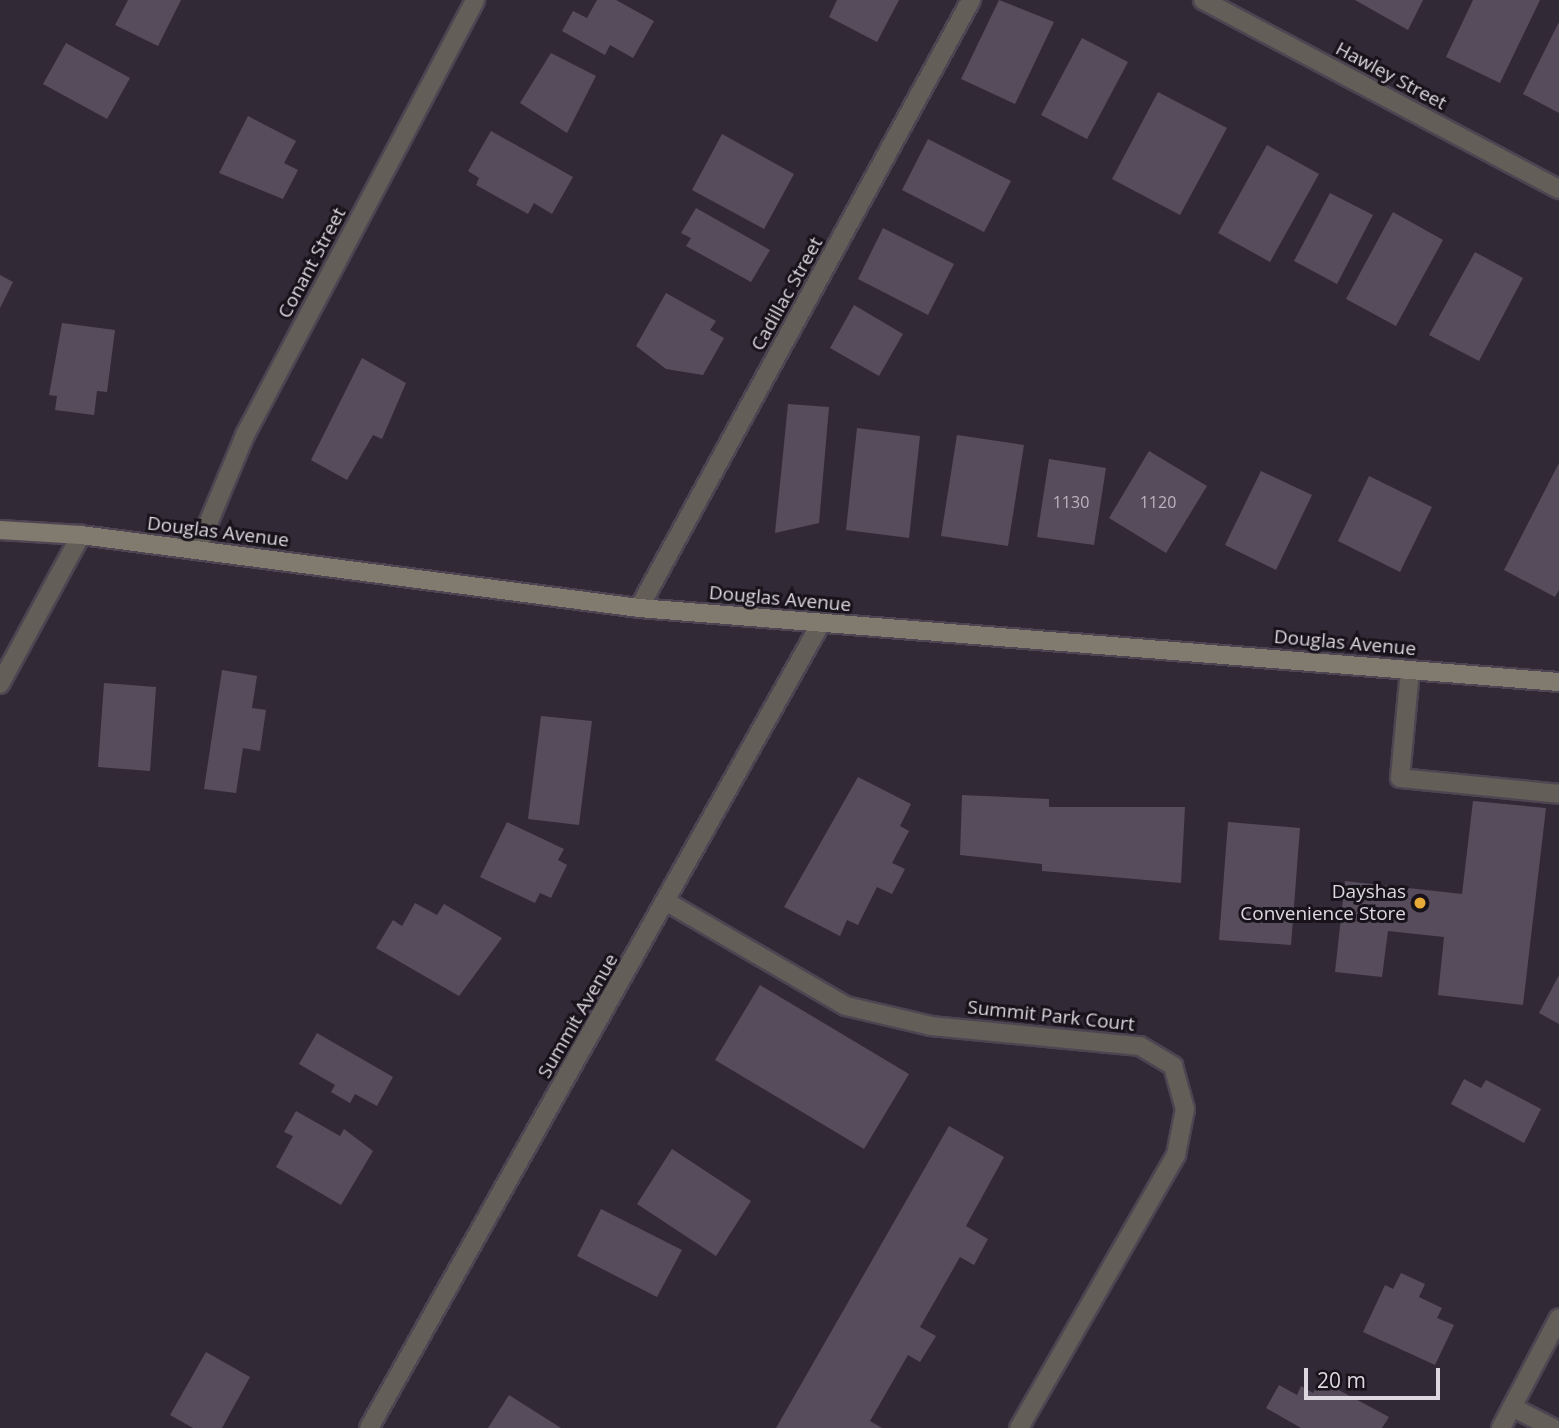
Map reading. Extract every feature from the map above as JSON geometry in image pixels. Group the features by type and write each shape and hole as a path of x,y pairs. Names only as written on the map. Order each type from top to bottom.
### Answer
{"main road":[{"name":"Douglas Avenue","path":"0,530 81,535 639,608 1559,682"}],"street":[{"name":"Conant Street","path":"197,550 245,435 475,0"},
{"name":"Cadillac Street","path":"639,608 971,0"},
{"name":"Hawley Street","path":"1203,0 1559,189"},
{"path":"0,684 81,535"},
{"name":"Summit Avenue","path":"369,1428 667,902 821,623"},
{"path":"1410,670 1400,778 1559,794"},
{"name":"Summit Park Court","path":"667,902 846,1006 931,1026 1140,1046 1173,1066 1185,1109 1176,1155 1019,1428"},
{"path":"1501,1428 1559,1318"},
{"path":"1512,1407 1553,1428"}],"building":[{"path":"128,0 181,0 158,46 115,25"},
{"path":"597,0 616,0 654,21 633,58 610,45 605,55 562,31 573,11 587,18"},
{"path":"837,0 899,0 877,42 829,17"},
{"path":"999,0 1054,22 1015,104 961,79"},
{"path":"1355,0 1423,0 1408,30"},
{"path":"1473,0 1540,0 1500,83 1446,57"},
{"path":"1559,22 1559,113 1523,94"},
{"path":"1082,38 1128,62 1087,139 1041,115"},
{"path":"66,43 130,78 107,119 43,84"},
{"path":"551,53 596,76 567,133 520,103"},
{"path":"1158,92 1227,128 1180,215 1112,179"},
{"path":"248,116 296,141 284,163 298,170 283,199 219,173"},
{"path":"491,131 573,177 552,214 534,203 528,214 476,185 479,178 468,171"},
{"path":"722,134 794,174 764,229 692,190"},
{"path":"928,139 1011,181 984,232 902,190"},
{"path":"1267,145 1319,174 1270,262 1218,233"},
{"path":"1330,193 1373,215 1337,284 1294,261"},
{"path":"696,208 770,250 751,282 686,246 691,238 681,233"},
{"path":"1393,212 1443,240 1396,326 1346,299"},
{"path":"883,228 954,264 928,315 858,279"},
{"path":"1475,252 1523,278 1479,361 1429,335"},
{"path":"0,275 13,282 0,308"},
{"path":"666,293 716,321 710,330 724,338 703,375 666,369 636,346"},
{"path":"854,305 903,334 879,376 830,348"},
{"path":"62,323 115,330 107,392 97,391 94,415 55,410 57,396 49,395"},
{"path":"362,358 406,383 382,439 373,435 347,480 311,460"},
{"path":"788,404 829,407 819,523 775,533"},
{"path":"857,428 920,436 909,538 846,530"},
{"path":"957,435 1024,445 1008,546 941,536"},
{"path":"1149,451 1207,486 1166,553 1109,518"},
{"path":"1049,459 1106,468 1094,545 1037,537"},
{"path":"1559,463 1559,590 1555,597 1504,570"},
{"path":"1261,471 1312,495 1276,570 1225,545"},
{"path":"1369,476 1432,507 1400,572 1338,541"},
{"path":"222,670 257,676 252,708 266,710 260,751 243,748 236,793 204,789"},
{"path":"104,683 156,687 150,771 98,767"},
{"path":"541,716 592,721 579,825 528,819"},
{"path":"858,777 911,804 900,826 909,831 892,863 905,869 892,894 877,887 858,925 847,920 840,936 784,907"},
{"path":"962,795 1049,799 1049,807 1185,807 1181,883 1042,871 1042,864 960,855"},
{"path":"1473,801 1546,808 1523,1005 1438,995 1444,937 1388,931 1382,977 1335,972 1345,881 1462,894"},
{"path":"507,822 564,849 558,860 567,865 551,898 540,893 535,903 480,877"},
{"path":"1228,822 1300,828 1291,945 1219,940"},
{"path":"415,903 437,915 444,904 502,938 459,996 376,948 393,920 402,926"},
{"path":"1559,975 1559,1024 1539,1013"},
{"path":"760,985 909,1074 864,1149 715,1060"},
{"path":"317,1033 393,1077 377,1106 355,1094 350,1103 331,1092 335,1085 299,1064"},
{"path":"1464,1079 1481,1088 1486,1080 1541,1109 1524,1143 1451,1104"},
{"path":"296,1111 340,1136 344,1129 373,1151 341,1205 276,1167 293,1136 284,1132"},
{"path":"949,1126 1004,1157 966,1226 988,1239 974,1265 960,1257 920,1327 936,1336 920,1362 908,1355 870,1421 882,1428 776,1428"},
{"path":"672,1149 751,1201 716,1256 637,1204"},
{"path":"601,1209 682,1250 657,1297 577,1256"},
{"path":"1401,1273 1425,1284 1419,1297 1442,1308 1437,1318 1454,1325 1435,1365 1363,1332 1385,1285 1393,1289"},
{"path":"206,1352 250,1377 222,1428 193,1428 170,1415"},
{"path":"1320,1380 1389,1417 1382,1428 1301,1428 1266,1408 1279,1385 1297,1395 1301,1386 1313,1393"},
{"path":"509,1395 561,1428 488,1428"}],"place":[{"name":"Dayshas Convenience Store","path":"1420,903"}]}
